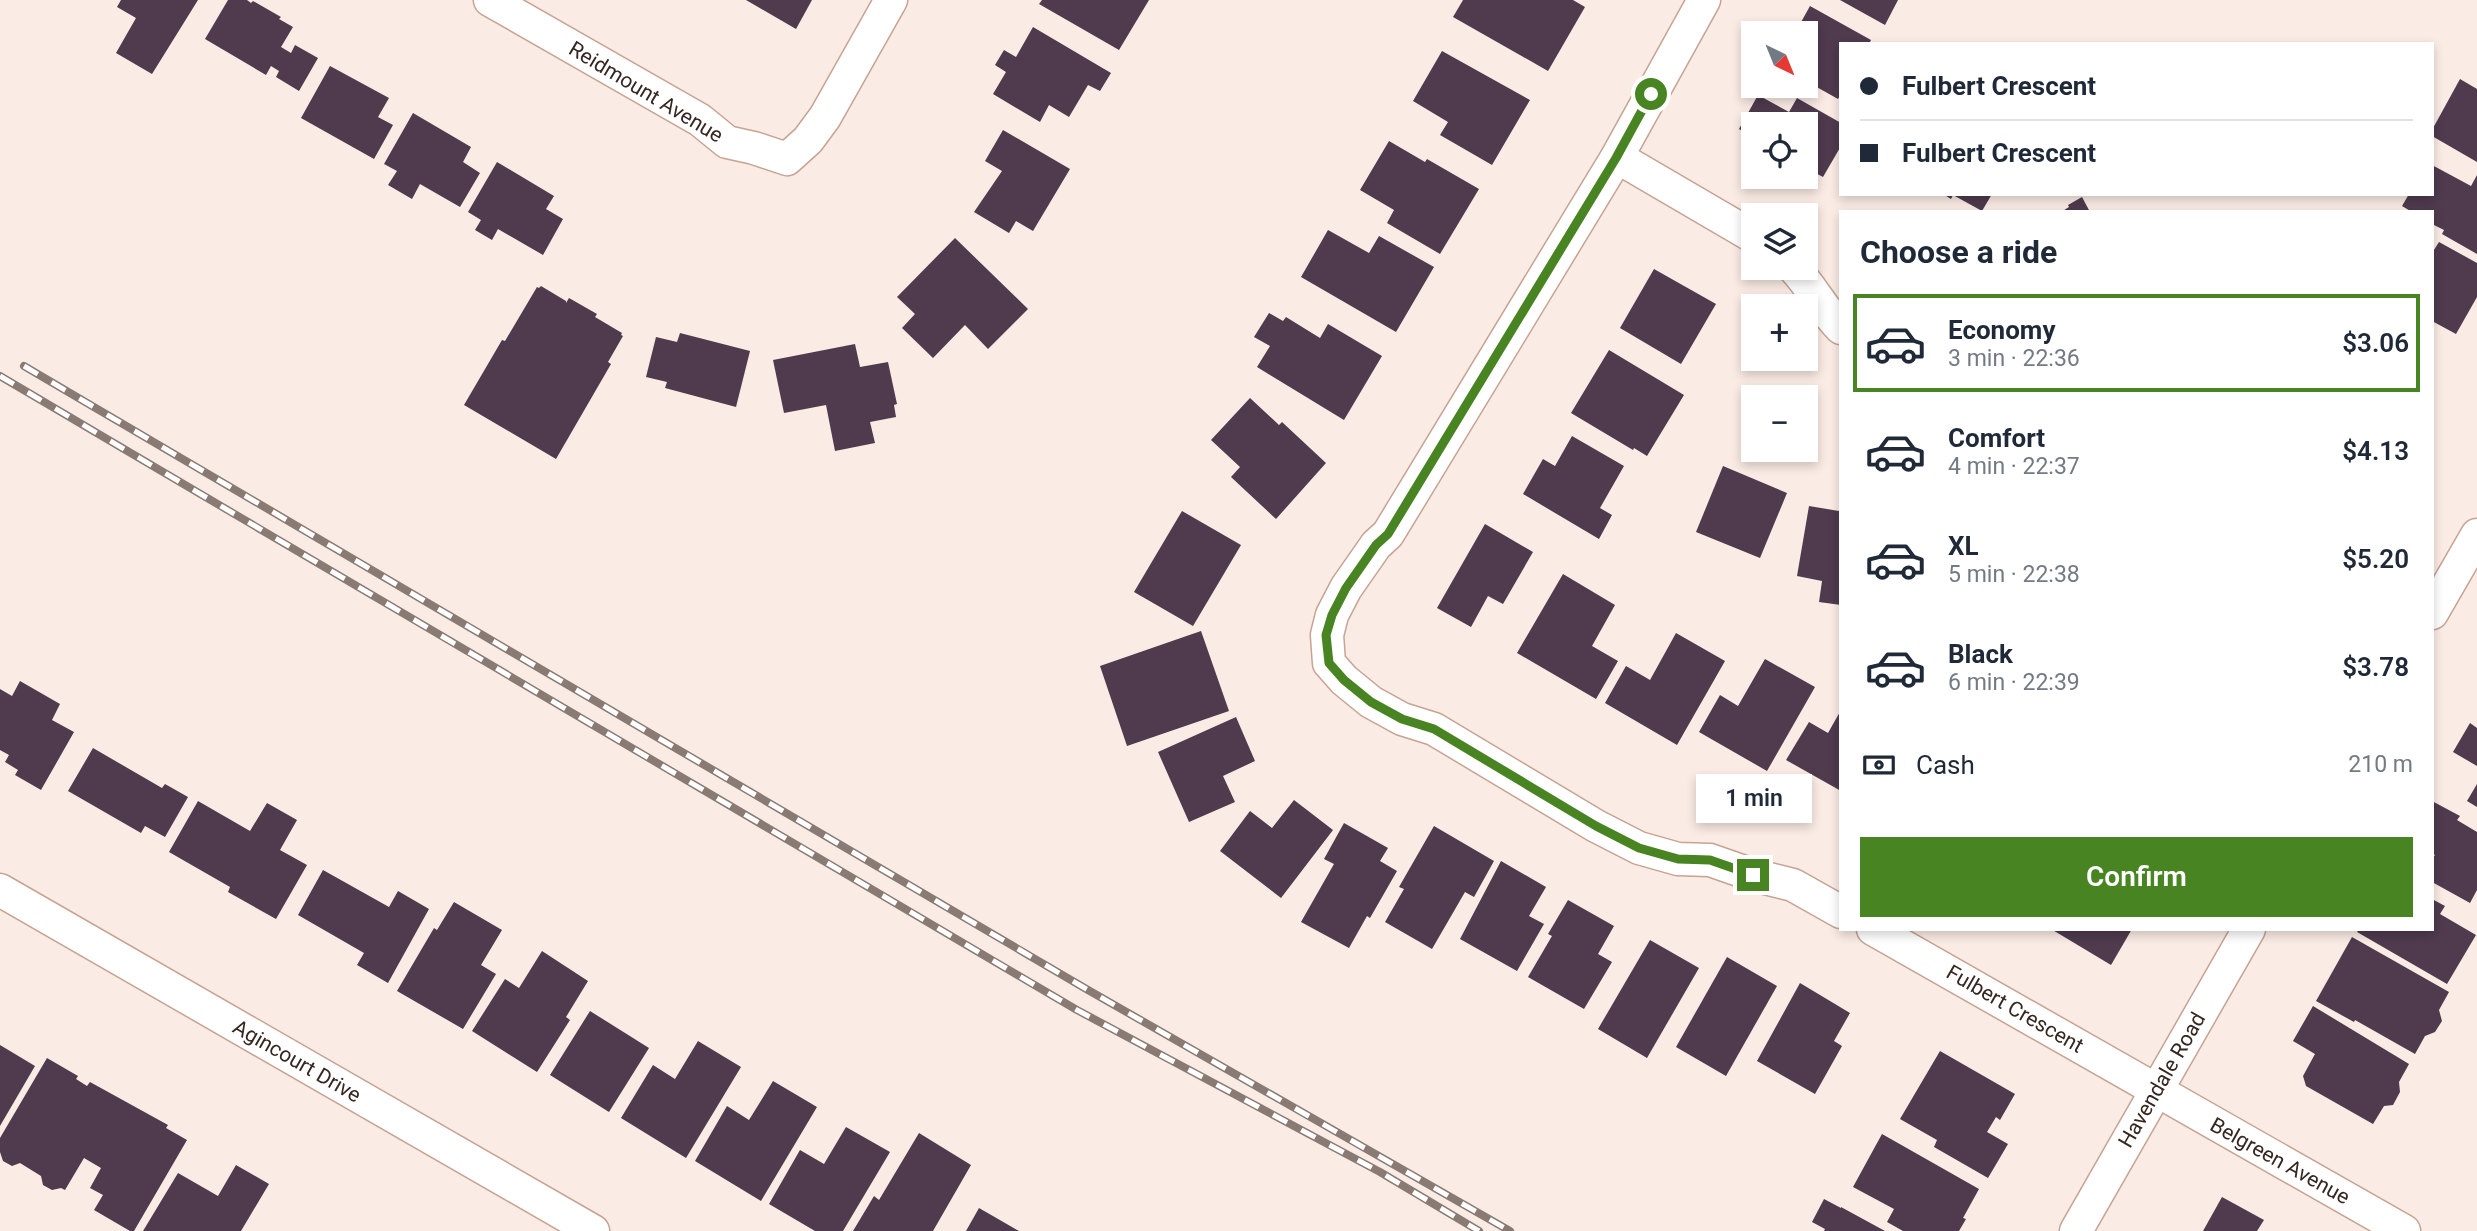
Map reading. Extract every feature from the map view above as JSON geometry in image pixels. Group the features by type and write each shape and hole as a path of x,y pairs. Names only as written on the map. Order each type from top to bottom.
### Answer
{"street":[{"name":"Reidmount Avenue","path":"490,0 700,120 727,142 787,159 808,140 825,117 891,0"},
{"path":"1704,0 1616,158 1388,534 1376,545 1346,588 1332,615 1326,635 1329,663 1344,680 1371,702 1402,719 1434,729 1584,819 1639,848 1678,859 1710,860 1793,885 1839,911"},
{"path":"1616,158 1741,230"},
{"path":"1805,280 1839,326"},
{"path":"2434,610 2477,536"},
{"name":"Agincourt Drive","path":"0,890 593,1231"},
{"name":"Fulbert Crescent","path":"1877,931 2157,1090"},
{"name":"Havendale Road","path":"2076,1231 2248,931"},
{"name":"Belgreen Avenue","path":"2157,1090 2404,1231"}],"building":[{"path":"121,0 198,0 152,74 116,53 136,18 117,7"},
{"path":"228,0 253,1 281,17 279,19 293,27 281,47 291,53 295,45 318,58 299,91 276,77 279,71 271,66 266,75 205,39"},
{"path":"746,0 812,0 796,29"},
{"path":"1042,0 1149,0 1119,50 1039,4"},
{"path":"1463,0 1573,0 1585,7 1548,71 1453,17"},
{"path":"1840,0 1898,0 1885,25"},
{"path":"1810,6 1871,40 1839,42 1838,99 1818,88 1818,21 1802,21"},
{"path":"1033,27 1111,73 1100,91 1088,85 1069,117 1049,105 1040,122 993,94 1006,72 995,65 1004,50 1016,57"},
{"path":"1442,51 1530,100 1492,165 1440,135 1448,122 1413,101"},
{"path":"330,66 389,98 378,117 393,125 374,159 301,118"},
{"path":"2460,79 2477,89 2477,162 2434,137 2434,126"},
{"path":"1756,98 1763,98 1789,112 1748,112"},
{"path":"1797,98 1839,122 1839,149 1823,177 1818,174 1818,112 1789,112"},
{"path":"413,113 471,147 463,162 480,173 460,207 420,184 412,199 388,185 397,171 384,164"},
{"path":"1003,130 1070,169 1033,231 1016,221 1009,233 974,212 1002,171 985,161"},
{"path":"1389,141 1479,189 1440,254 1387,223 1394,210 1360,190"},
{"path":"497,162 554,196 546,209 563,219 543,255 498,229 492,240 475,230 481,220 468,212"},
{"path":"2434,166 2471,186 2477,175 2477,254 2442,234 2444,230 2434,225 2434,210 2409,210 2402,206 2408,196 2434,196"},
{"path":"1955,196 1991,196 1980,210"},
{"path":"2082,197 2089,210 2064,210"},
{"path":"1328,230 1369,253 1379,236 1434,267 1396,332 1301,277"},
{"path":"955,238 1028,309 988,349 965,325 933,358 902,328 915,314 897,297"},
{"path":"2439,242 2477,263 2477,297 2456,334 2434,322 2434,250"},
{"path":"1654,269 1716,304 1681,364 1620,328"},
{"path":"541,286 566,303 569,298 597,314 595,317 623,336 608,362 611,364 556,459 464,405 502,340 505,341 537,287"},
{"path":"1269,313 1283,321 1286,317 1320,338 1328,324 1382,356 1344,420 1257,367 1270,346 1254,337"},
{"path":"680,333 750,351 736,407 665,388 667,382 646,377 656,337 677,342"},
{"path":"855,344 860,367 888,362 897,404 894,405 896,417 870,422 875,443 835,451 826,405 784,413 773,360"},
{"path":"1609,350 1684,395 1647,456 1571,413"},
{"path":"1250,398 1279,425 1282,422 1326,463 1276,519 1231,477 1240,467 1211,440"},
{"path":"1572,436 1624,466 1600,508 1612,515 1599,539 1523,494 1543,459 1555,466"},
{"path":"1723,466 1787,493 1760,558 1696,532"},
{"path":"1809,506 1839,511 1839,605 1819,602 1822,581 1797,576"},
{"path":"1182,511 1241,545 1193,626 1134,592"},
{"path":"1485,524 1533,552 1503,604 1488,596 1471,627 1437,608"},
{"path":"1563,574 1615,605 1592,646 1618,661 1596,699 1517,653"},
{"path":"1201,631 1229,711 1127,746 1100,666"},
{"path":"1676,633 1725,661 1677,745 1605,703 1626,666 1650,680"},
{"path":"1765,659 1815,687 1767,771 1699,732 1720,695 1738,706"},
{"path":"20,681 60,704 52,720 74,732 41,790 15,775 18,770 5,762 9,755 0,750 0,689 12,696"},
{"path":"1839,714 1839,790 1786,760 1809,722 1828,733"},
{"path":"1236,717 1255,761 1223,776 1235,802 1189,822 1158,752"},
{"path":"2470,723 2477,728 2477,766 2453,752"},
{"path":"93,748 162,788 165,784 188,797 165,837 145,826 141,833 68,791"},
{"path":"2477,784 2477,807 2467,801"},
{"path":"1294,800 1333,830 1281,898 1220,851 1250,811 1272,828"},
{"path":"198,801 250,831 267,803 297,820 280,850 307,865 276,919 228,892 230,887 169,852"},
{"path":"2434,802 2460,816 2457,820 2477,832 2477,890 2470,903 2434,883"},
{"path":"1344,823 1388,848 1380,861 1397,871 1349,948 1301,922 1334,864 1324,859"},
{"path":"1434,826 1494,861 1474,897 1465,892 1432,949 1385,922 1404,889 1399,887"},
{"path":"1501,861 1546,887 1529,916 1544,924 1517,971 1460,939"},
{"path":"323,870 389,907 398,891 429,909 388,983 357,965 364,953 298,915"},
{"path":"1568,900 1614,926 1598,954 1612,962 1584,1009 1528,977 1552,936 1548,934"},
{"path":"2434,900 2445,906 2440,914 2476,935 2447,984 2357,932 2434,931"},
{"path":"454,902 502,930 481,965 496,974 463,1029 397,991 434,928 437,930"},
{"path":"2054,931 2131,931 2111,965"},
{"path":"2352,937 2449,992 2439,1010 2442,1021 2435,1032 2425,1036 2415,1054 2316,1001"},
{"path":"1650,940 1699,968 1647,1058 1598,1029"},
{"path":"542,951 588,981 566,1017 570,1020 537,1072 472,1031 505,979 519,988"},
{"path":"1727,957 1777,986 1726,1076 1676,1047"},
{"path":"1800,983 1850,1013 1834,1041 1842,1046 1815,1094 1757,1061"},
{"path":"2313,1006 2409,1064 2399,1082 2400,1092 2393,1105 2384,1106 2373,1124 2306,1086 2303,1076 2315,1054 2293,1041"},
{"path":"590,1011 649,1048 609,1112 550,1075"},
{"path":"698,1041 741,1067 686,1158 621,1118 653,1065 675,1079"},
{"path":"0,1045 35,1066 0,1126"},
{"path":"1940,1051 2015,1094 2000,1120 1996,1117 1987,1132 2008,1144 1988,1178 1934,1147 1937,1140 1900,1119"},
{"path":"47,1058 78,1076 76,1079 87,1086 90,1082 168,1125 166,1128 187,1140 134,1231 94,1210 103,1195 90,1188 101,1168 84,1158 65,1190 52,1190 43,1185 41,1176 20,1163 12,1166 3,1161 0,1138"},
{"path":"773,1081 817,1107 761,1201 695,1161 727,1106 749,1120"},
{"path":"846,1127 890,1152 843,1231 815,1231 769,1204 800,1150 824,1164"},
{"path":"919,1133 971,1165 933,1231 853,1231 874,1196 879,1200"},
{"path":"1882,1134 1979,1189 1959,1231 1903,1231 1887,1222 1894,1209 1853,1187"},
{"path":"236,1165 269,1184 241,1231 143,1231 178,1173 218,1196"},
{"path":"2222,1197 2264,1220 2257,1231 2203,1231"},
{"path":"1824,1199 1885,1231 1824,1231 1825,1229 1812,1222"},
{"path":"979,1208 1019,1231 966,1231"}],"railway":[{"path":"24,366 1088,990 1510,1231"},
{"path":"0,376 1077,1010 1380,1172 1479,1231"}],"route":[{"path":"1651,94 1616,158 1388,534 1376,545 1346,588 1332,615 1326,635 1329,663 1344,680 1371,702 1402,719 1434,729 1596,826 1639,848 1678,859 1710,860 1753,875"}]}
